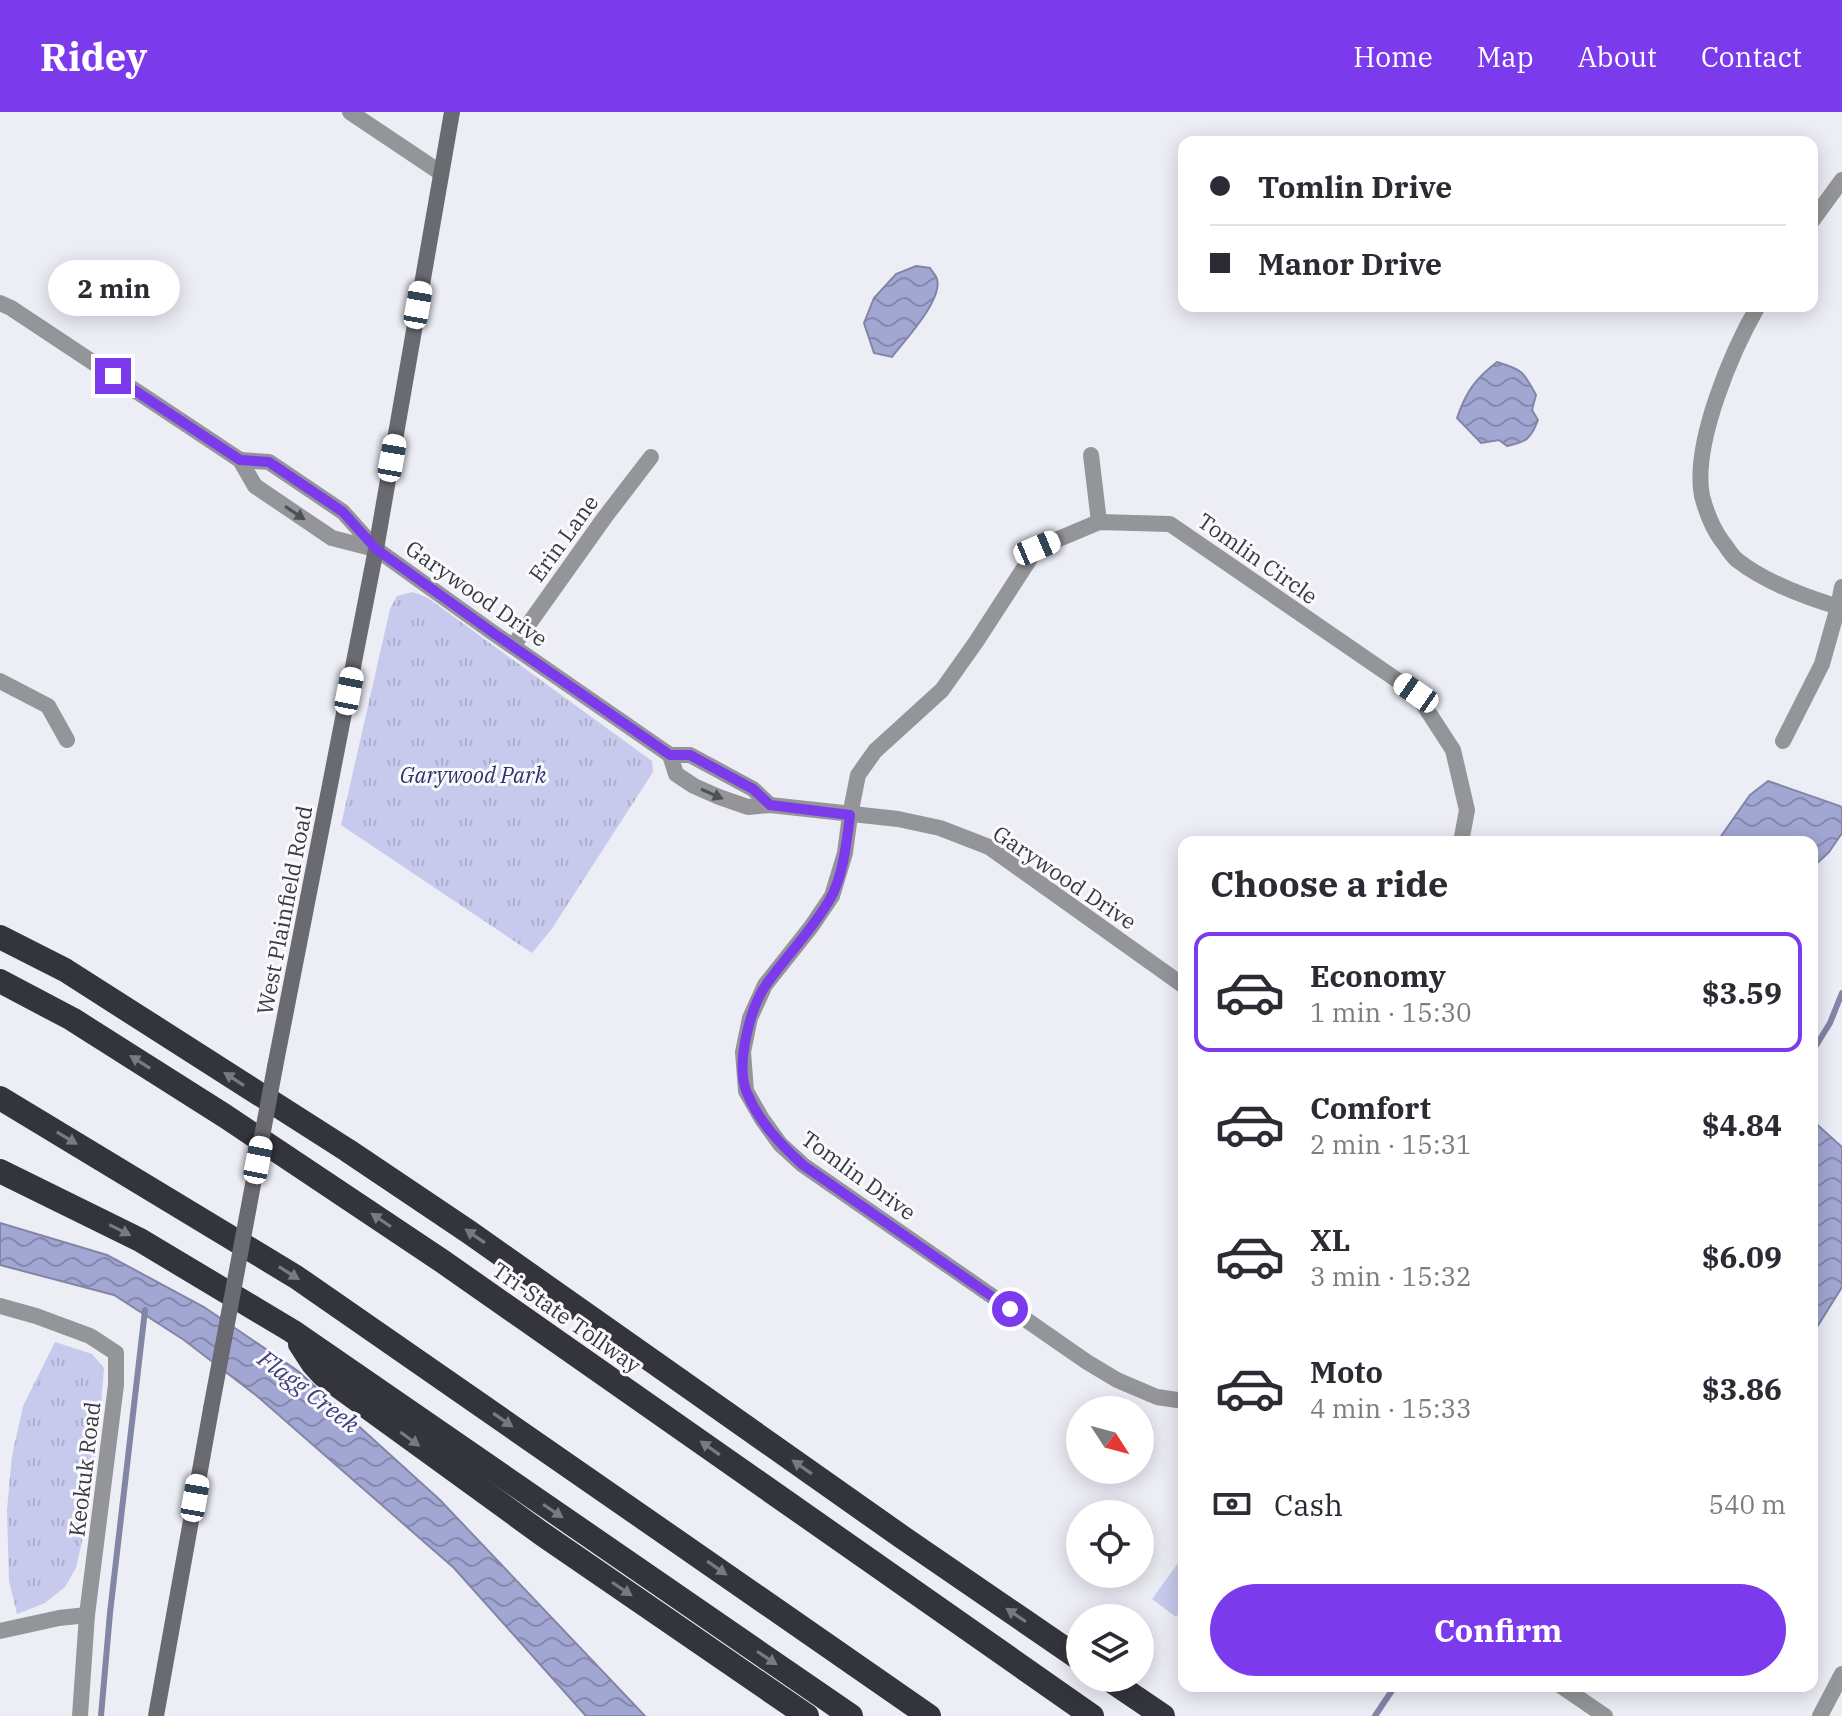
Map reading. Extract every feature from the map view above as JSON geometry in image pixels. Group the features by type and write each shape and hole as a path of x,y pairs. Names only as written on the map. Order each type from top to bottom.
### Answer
{"highway":[{"name":"Tri-State Tollway","path":"0,937 65,970 347,1150 1066,1649"},
{"name":"Tri-State Tollway","path":"0,981 72,1019 430,1253 1092,1716"},
{"path":"0,1098 296,1277 929,1716"},
{"path":"0,1171 140,1240 292,1331 851,1716"},
{"path":"292,1331 323,1375 542,1534 807,1716"},
{"path":"1128,1692 1163,1716"}],"main road":[{"name":"West Plainfield Road","path":"156,1716 275,1067 376,549 452,112"}],"street":[{"path":"350,112 441,173"},
{"path":"1818,213 1842,180"},
{"path":"0,303 240,460 255,486 332,538 376,549"},
{"path":"1754,312 1721,382 1702,454 1702,496 1715,531 1735,558 1778,583 1840,608"},
{"path":"1091,455 1099,522"},
{"name":"Erin Lane","path":"513,646 651,457"},
{"path":"240,460 269,462 343,512 376,549"},
{"name":"Tomlin Circle","path":"850,815 858,775 875,751 942,690 1037,548 1099,522 1170,524 1416,693 1453,750 1467,810 1462,836"},
{"name":"Garywood Drive","path":"376,549 670,755 690,755 753,789 770,805"},
{"path":"1783,741 1822,664 1840,608 1842,587"},
{"path":"0,681 48,706 67,740"},
{"name":"Garywood Drive","path":"670,755 676,774 694,786 748,807 770,805 898,819 940,828 989,847 1178,982"},
{"name":"Tomlin Drive","path":"850,815 845,853 832,896 765,985 750,1018 743,1052 746,1091 780,1144 803,1165 1087,1362 1117,1380 1157,1397 1178,1400"},
{"name":"Keokuk Road","path":"0,1306 90,1336 116,1353 116,1385 87,1615 80,1716"},
{"path":"0,1631 87,1615"},
{"path":"1820,1716 1842,1674"},
{"path":"1570,1692 1605,1716"}],"green space":[{"name":"Garywood Park","path":"413,592 428,598 652,761 653,772 551,930 532,953 341,825 390,609 397,596"},
{"path":"55,1342 92,1354 104,1368 90,1506 76,1568 65,1587 45,1603 17,1614 9,1581 7,1510 12,1456 23,1406"},
{"path":"1178,1563 1176,1617 1152,1599"}],"water":[{"path":"916,266 930,268 937,279 929,309 892,357 874,353 864,323 874,298 896,274"},
{"path":"1497,362 1521,372 1536,395 1532,410 1538,420 1533,432 1523,441 1507,446 1499,440 1481,443 1457,418 1472,387"},
{"path":"1768,781 1840,806 1842,833 1818,862 1818,836 1721,836 1750,795"},
{"path":"1818,1125 1842,1147 1842,1287 1818,1325"},
{"name":"Flagg Creek","path":"0,1223 107,1255 204,1307 298,1371 440,1500 645,1716 586,1716 454,1568 257,1396 184,1340 114,1295 0,1265"}],"waterway":[{"path":"1818,1042 1842,993"},
{"path":"101,1716 145,1310"},
{"path":"1375,1716 1391,1692"}],"route":[{"path":"113,376 240,460 269,462 343,512 376,549 670,755 690,755 753,789 770,805 850,815 845,853 832,896 765,985 750,1018 743,1052 746,1091 780,1144 803,1165 1010,1309"}]}
